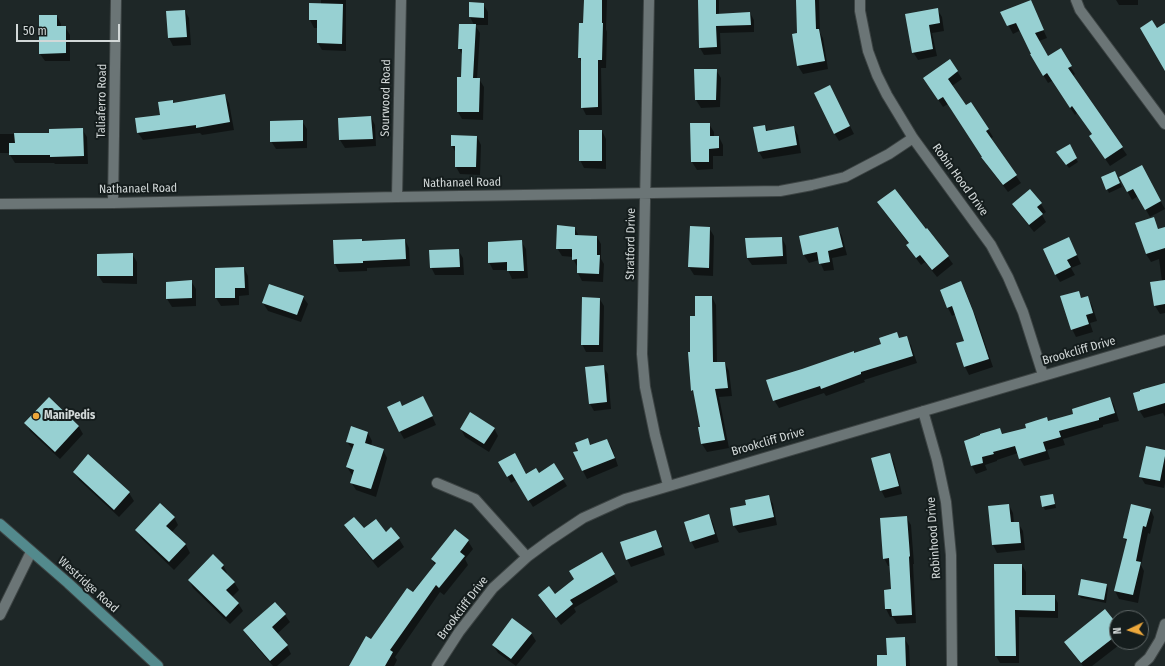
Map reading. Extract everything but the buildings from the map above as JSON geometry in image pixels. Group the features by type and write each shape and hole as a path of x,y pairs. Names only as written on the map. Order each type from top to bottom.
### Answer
{"main road":[{"name":"Westridge Road","path":"0,524 30,552 68,583 158,666"}],"street":[{"name":"Taliaferro Road","path":"113,203 116,0"},
{"name":"Sourwood Road","path":"397,197 401,0"},
{"name":"Stratford Drive","path":"649,0 642,354 645,387 655,435 668,485"},
{"name":"Robin Hood Drive","path":"860,0 860,11 868,51 877,75 912,138 991,245 1008,277 1023,312 1043,375"},
{"path":"1076,0 1080,10 1164,118"},
{"name":"Nathanael Road","path":"0,204 780,191 845,177 889,154 912,138"},
{"name":"Brookcliff Drive","path":"437,666 459,632 493,588 527,557 583,518 625,498 1165,340"},
{"name":"Robinhood Drive","path":"923,411 937,460 946,502 950,555 952,666"},
{"path":"437,483 475,499 527,557"},
{"path":"0,615 30,552"},
{"path":"1140,666 1149,658 1160,640 1165,624"}],"place":[{"name":"ManiPedis","path":"36,416"}]}
